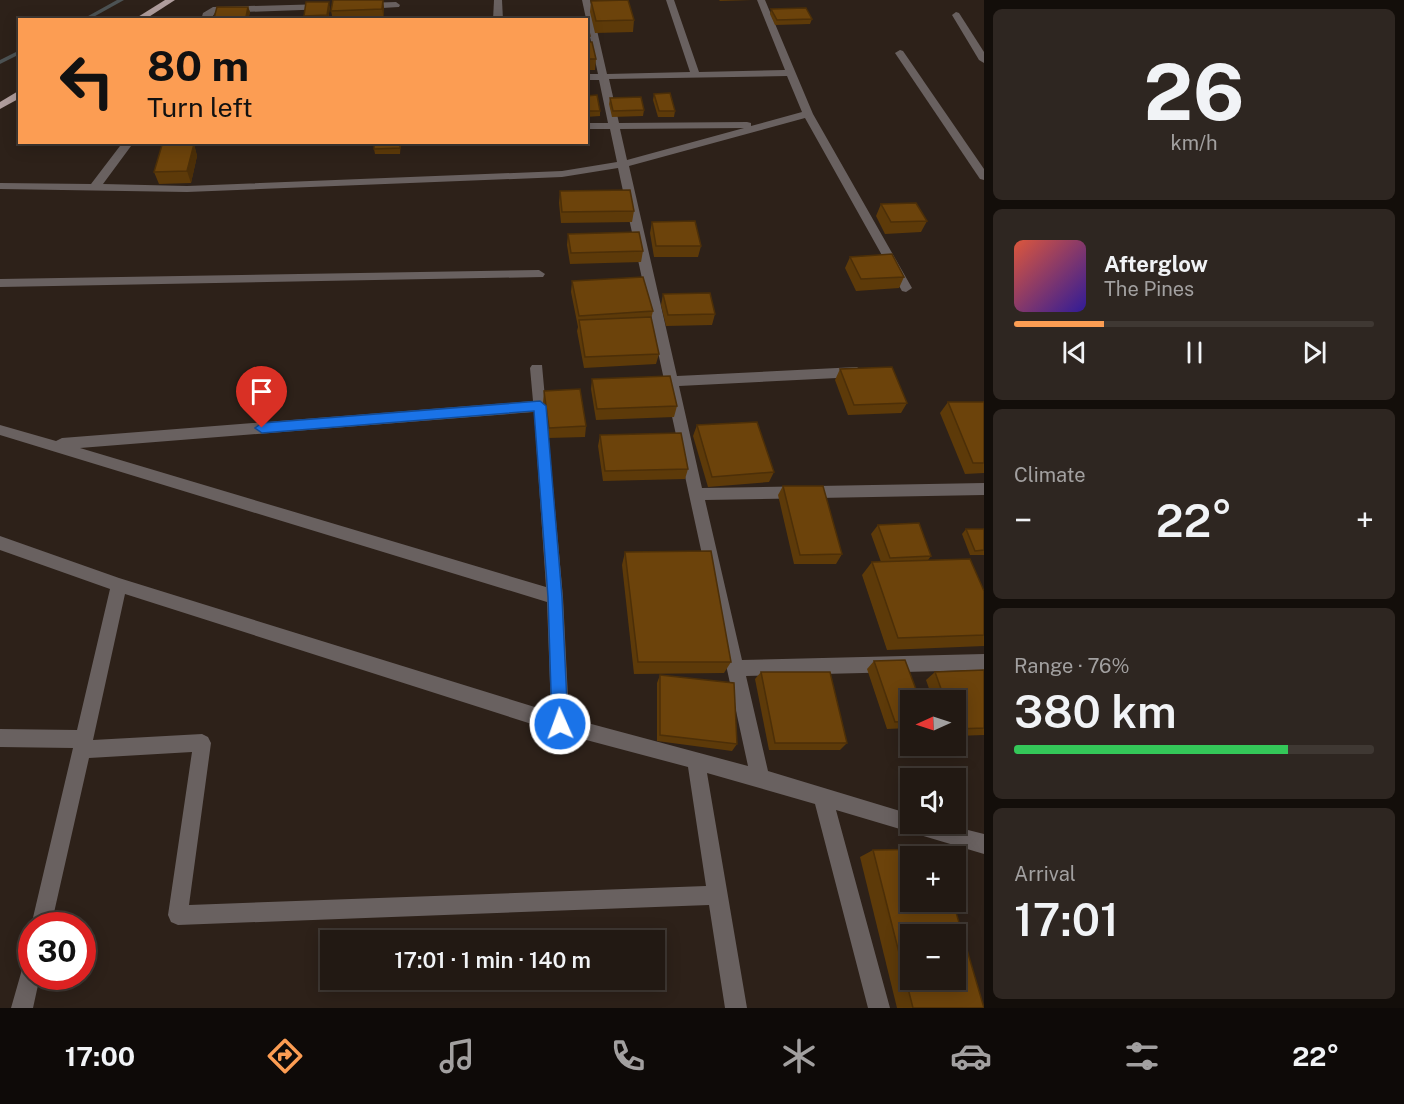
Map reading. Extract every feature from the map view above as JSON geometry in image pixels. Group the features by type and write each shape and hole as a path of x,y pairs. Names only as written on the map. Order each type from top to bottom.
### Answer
{"main road":[{"path":"140,18 171,0"},
{"path":"0,106 18,94"}],"street":[{"path":"498,0 498,18"},
{"path":"586,0 760,778"},
{"path":"670,0 695,73"},
{"path":"760,0 808,114 906,288"},
{"path":"351,6 396,6"},
{"path":"205,18 213,10 339,7"},
{"path":"956,15 984,60"},
{"path":"972,40 984,40"},
{"path":"900,53 984,177"},
{"path":"588,77 695,73 791,73"},
{"path":"0,186 187,189 551,174 622,164 808,114"},
{"path":"588,126 724,124 762,126"},
{"path":"94,188 127,144"},
{"path":"0,283 539,274"},
{"path":"537,368 555,597 560,724"},
{"path":"671,381 874,371"},
{"path":"53,444 540,406"},
{"path":"0,430 53,444 555,597"},
{"path":"696,494 984,489"},
{"path":"0,543 119,585 560,724 696,763 760,778 900,820"},
{"path":"44,912 119,585"},
{"path":"735,668 984,662"},
{"path":"0,738 83,744 202,743 178,915 717,895"},
{"path":"696,763 736,1008"},
{"path":"823,798 879,1008"},
{"path":"949,834 984,844"},
{"path":"22,1008 26,990"}],"building":[{"path":"333,0 383,0 382,9 331,11"},
{"path":"628,0 634,20 596,21 591,1"},
{"path":"306,2 329,2 327,15 304,16"},
{"path":"217,7 248,7 246,17 214,18"},
{"path":"806,8 812,19 777,20 771,9"},
{"path":"588,42 592,42 596,59 588,59"},
{"path":"670,93 675,111 659,111 654,94"},
{"path":"597,95 600,111 588,111 588,96"},
{"path":"641,97 644,110 613,111 610,98"},
{"path":"194,144 187,171 154,172 162,145"},
{"path":"374,144 400,144 400,148 374,149"},
{"path":"630,190 634,211 562,212 560,191"},
{"path":"916,203 927,221 891,222 881,204"},
{"path":"695,221 701,246 656,246 652,222"},
{"path":"639,232 643,251 571,253 568,234"},
{"path":"892,254 904,277 861,279 850,257"},
{"path":"643,277 653,311 579,316 572,281"},
{"path":"710,293 715,314 668,315 663,294"},
{"path":"651,317 659,354 585,357 579,320"},
{"path":"892,367 907,403 854,405 840,369"},
{"path":"670,376 677,406 597,409 592,379"},
{"path":"580,389 586,426 549,428 544,391"},
{"path":"948,402 984,402 984,463 973,463"},
{"path":"757,422 774,472 712,477 697,425"},
{"path":"681,433 688,469 605,471 600,435"},
{"path":"783,486 823,486 842,554 800,555"},
{"path":"919,523 931,556 890,558 878,525"},
{"path":"966,529 984,529 984,550 975,551"},
{"path":"711,551 731,662 638,662 625,552"},
{"path":"970,559 984,591 984,635 898,638 872,562"},
{"path":"905,660 916,690 900,690 900,722 895,722 874,661"},
{"path":"984,670 984,728 966,729 966,690 941,690 935,672"},
{"path":"761,672 830,672 847,743 775,743"},
{"path":"660,675 734,683 737,744 660,735"},
{"path":"873,850 900,850 900,912 956,912 959,924 900,924 900,957"},
{"path":"966,946 984,1008 913,1008 908,990 966,990"}],"waterway":[{"path":"87,18 121,0"},
{"path":"0,62 18,53"}],"route":[{"path":"262,428 540,406 555,597 560,724"}]}
